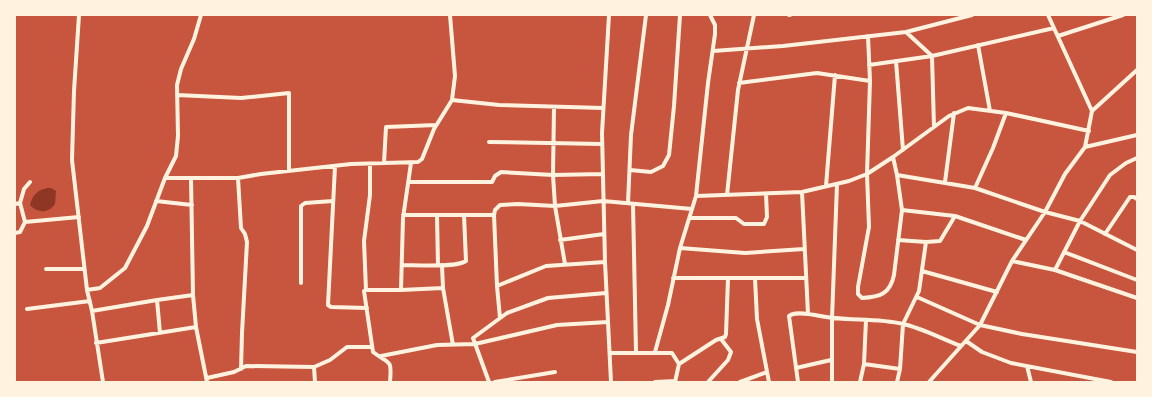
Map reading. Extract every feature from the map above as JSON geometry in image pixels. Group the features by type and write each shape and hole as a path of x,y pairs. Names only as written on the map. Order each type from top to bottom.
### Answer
{"street":[{"path":"79,15 72,160 84,269 102,382"},
{"path":"87,290 100,288 125,268 147,226 165,178 176,156 178,136 177,95 180,69 194,39 201,15"},
{"path":"165,178 238,178 335,166 411,163 422,159 436,125 452,100 455,76 450,15"},
{"path":"610,15 603,108 602,174 611,382"},
{"path":"636,352 630,170 631,135 646,15"},
{"path":"630,170 651,172 663,166 669,155 680,15"},
{"path":"655,352 668,305 680,248 696,196 715,26 710,15"},
{"path":"727,196 740,83 754,15"},
{"path":"713,51 746,50 906,32 972,15"},
{"path":"929,382 980,325 1012,261 1045,212 1065,174 1085,147 1092,111 1048,15"},
{"path":"1058,36 1123,15"},
{"path":"869,65 932,56 1054,28"},
{"path":"906,32 932,56 934,127"},
{"path":"868,36 870,81 867,174 869,227 858,287 858,294 862,298 873,298 887,292 893,282 902,210 893,157"},
{"path":"978,45 990,111"},
{"path":"896,61 902,150"},
{"path":"1092,111 1137,70"},
{"path":"740,83 817,73 870,81"},
{"path":"826,186 835,76"},
{"path":"177,95 241,98 289,94 289,171"},
{"path":"452,100 499,105 603,108"},
{"path":"554,106 553,175 555,206 565,264"},
{"path":"696,196 802,192 849,181 867,174 954,113 968,108 1006,113 1089,130"},
{"path":"945,182 954,113"},
{"path":"975,188 1006,113"},
{"path":"384,163 386,127 436,125"},
{"path":"1085,147 1137,135"},
{"path":"489,142 602,144"},
{"path":"1055,270 1080,221 1110,175 1126,163 1137,158"},
{"path":"401,290 403,214 411,163"},
{"path":"370,164 370,195 364,241 366,290 364,295 373,352 387,360 390,365 390,382"},
{"path":"335,166 328,305 331,307 367,308"},
{"path":"409,182 492,182 495,176 501,172 553,175 602,174"},
{"path":"897,175 975,188 1045,212 1080,221 1137,250"},
{"path":"191,178 193,295 196,327 207,380 234,372 246,366 314,367 330,360 347,347 372,347"},
{"path":"238,178 241,228 247,242 241,369"},
{"path":"15,232 20,232 25,222 20,203 24,188 30,182"},
{"path":"832,382 832,319 837,184"},
{"path":"802,192 808,314"},
{"path":"690,218 736,218 744,224 764,224 767,217 766,194"},
{"path":"1105,234 1130,197 1137,199"},
{"path":"156,201 192,205"},
{"path":"301,283 300,206 305,203 333,201"},
{"path":"500,318 494,215 495,210 500,205 555,206 603,201 692,209"},
{"path":"15,204 20,203"},
{"path":"902,210 955,216 1026,240"},
{"path":"403,214 494,215"},
{"path":"437,215 440,265 453,345"},
{"path":"402,265 440,265 466,261 464,215"},
{"path":"898,240 926,242 940,240 955,216"},
{"path":"25,222 78,217"},
{"path":"560,240 604,234"},
{"path":"897,382 900,369 903,324 917,297 926,242"},
{"path":"680,248 745,253 804,249"},
{"path":"1064,252 1137,280"},
{"path":"1012,261 1055,270 1137,298"},
{"path":"497,286 546,266 605,262"},
{"path":"46,269 84,269"},
{"path":"922,271 997,292"},
{"path":"673,278 805,278"},
{"path":"655,382 675,381 679,364 716,340 721,339 726,334 728,278"},
{"path":"755,278 757,319 769,382"},
{"path":"366,290 443,288"},
{"path":"489,382 473,338 507,313 548,298 606,293"},
{"path":"92,311 193,295"},
{"path":"917,297 980,325 1022,334 1137,352"},
{"path":"157,300 160,333"},
{"path":"26,309 90,301"},
{"path":"797,382 789,316 793,313 832,319 903,324 961,346"},
{"path":"860,382 864,364 866,320"},
{"path":"381,356 417,348 475,344 557,325 608,322"},
{"path":"96,343 196,327"},
{"path":"708,382 728,360 731,352 721,339"},
{"path":"966,341 982,352 1011,363 1111,382"},
{"path":"610,353 672,353 679,364"},
{"path":"796,368 831,360"},
{"path":"864,364 900,369"},
{"path":"1027,366 1031,382"},
{"path":"314,367 315,382"},
{"path":"495,382 555,372"},
{"path":"740,382 767,372"}],"shaded area":[{"path":"47,188 56,191 55,204 46,211 36,210 30,205 32,198 41,190"}]}
